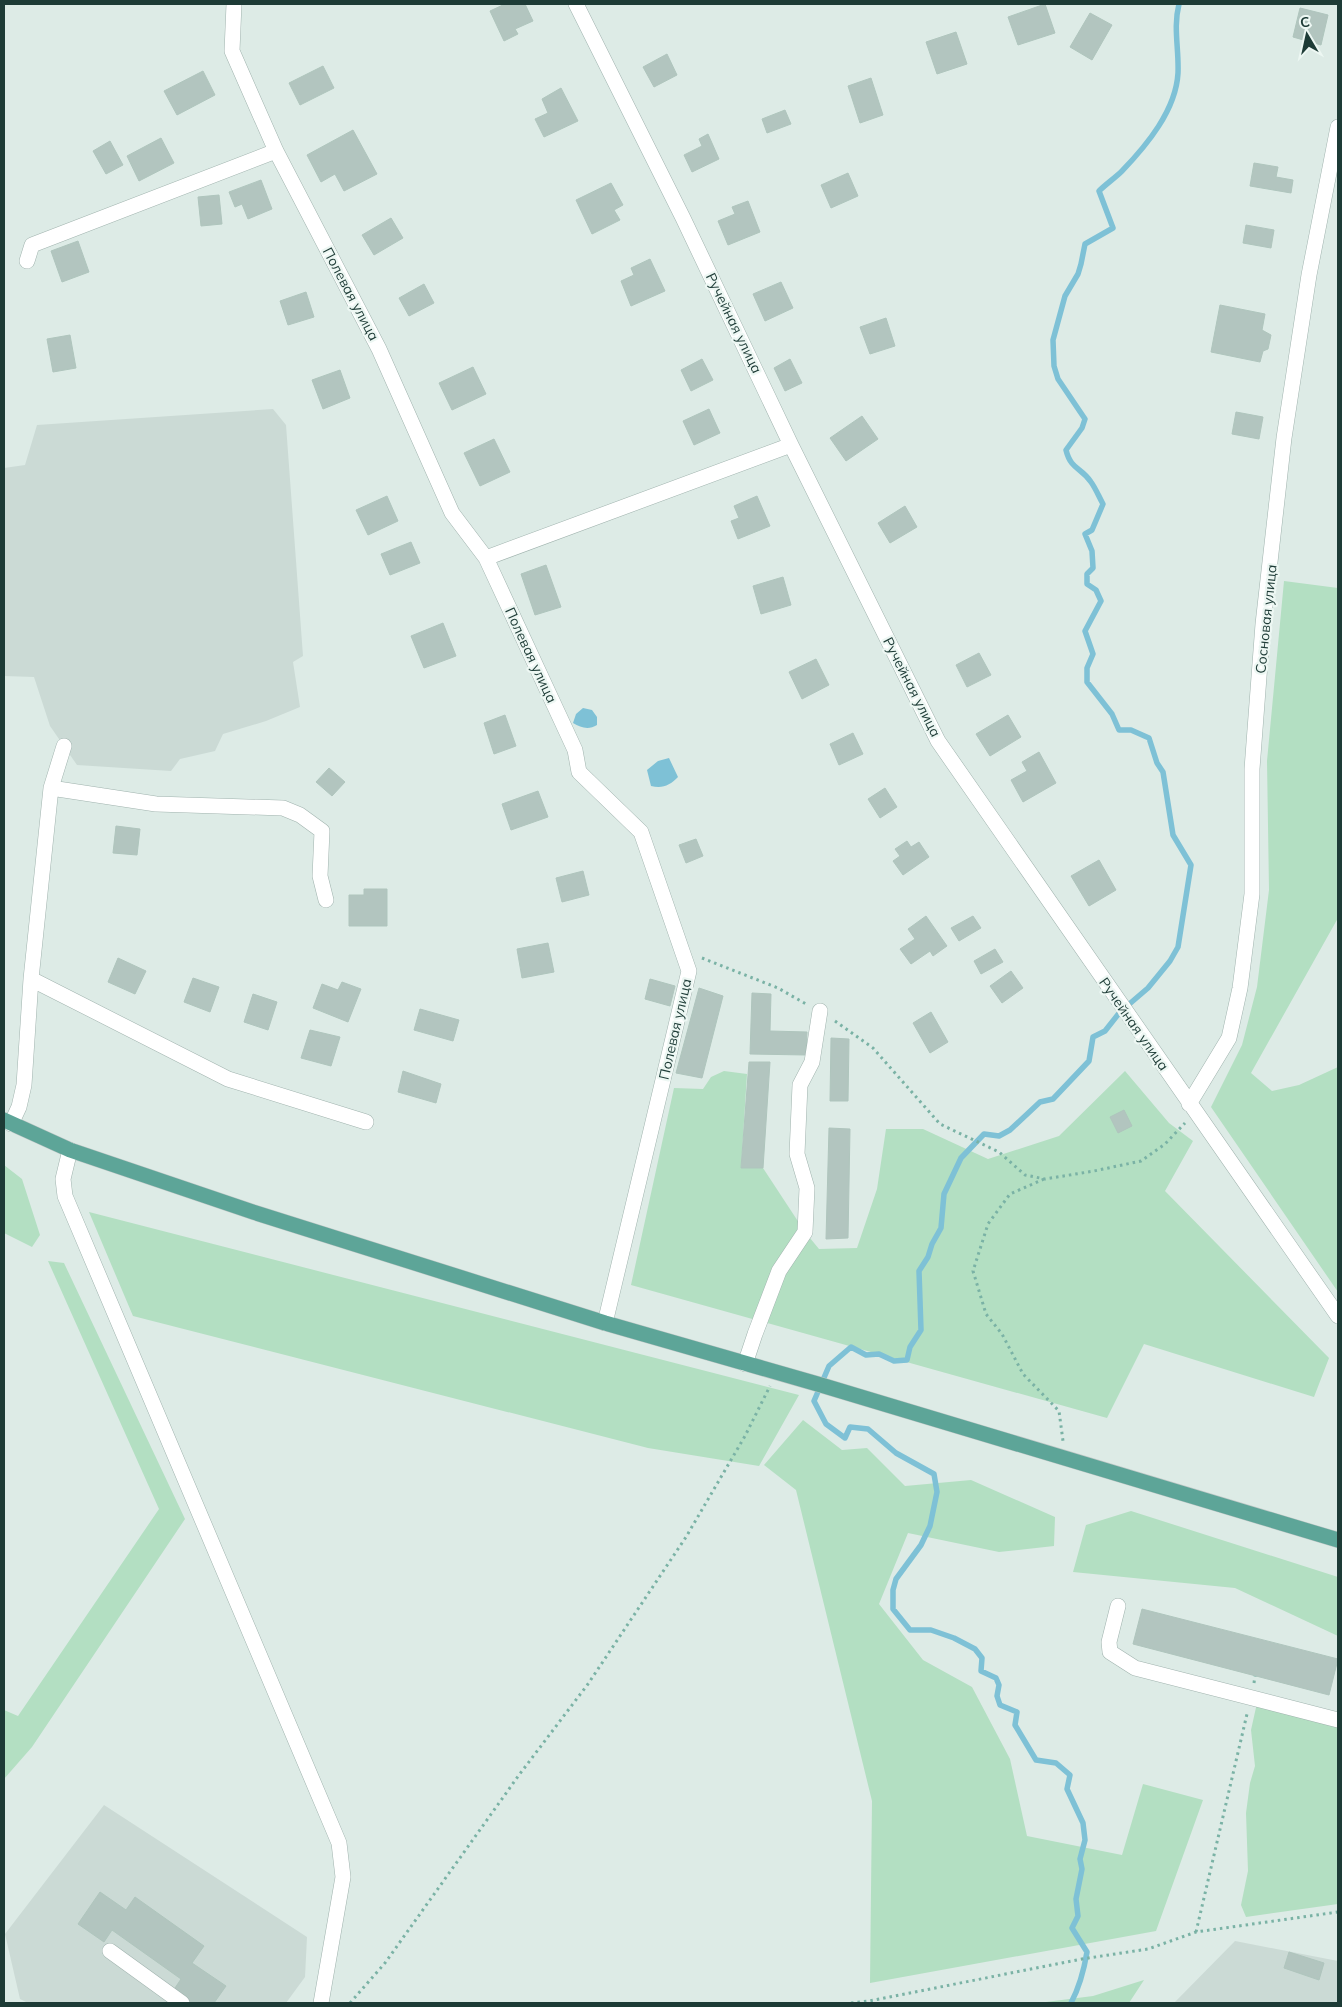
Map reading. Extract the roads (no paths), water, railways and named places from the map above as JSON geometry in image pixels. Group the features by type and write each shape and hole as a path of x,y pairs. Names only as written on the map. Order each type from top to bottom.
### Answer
{"main road":[{"path":"8,1122 70,1150 252,1212 605,1324 777,1372 1338,1540"}],"street":[{"name":"Полевая улица","path":"234,4 232,51 276,151 379,348 452,513 486,558 575,750 579,772 641,832 688,971 605,1324"},
{"name":"Ручейная улица","path":"576,4 684,218 791,445 938,741 1338,1316"},
{"name":"Сосновая улица","path":"1192,1108 1229,1038 1240,988 1252,894 1252,769 1263,624 1284,438 1309,275 1338,127"},
{"path":"27,261 32,245 276,151"},
{"path":"486,558 791,445"},
{"path":"8,1122 18,1107 24,1085 32,979 51,788 64,746"},
{"path":"51,788 156,804 283,808 300,815 322,830 320,876 326,900"},
{"path":"32,979 228,1079 366,1122"},
{"path":"745,1364 779,1271 805,1232 808,1188 797,1154 800,1085 812,1062 820,1011"},
{"path":"70,1150 65,1163 63,1178 65,1196 339,1843 343,1877 321,2003"},
{"path":"1118,1606 1109,1642 1110,1652 1135,1668 1338,1720"},
{"path":"110,1950 182,2003"}],"water":[{"path":"583,708 592,710 597,717 597,725 585,728 573,723 576,714"},
{"path":"669,758 678,777 666,786 651,786 647,770 658,761"}],"waterway":[{"path":"1071,2003 1081,1978 1087,1952 1072,1928 1078,1916 1076,1899 1082,1869 1080,1859 1085,1840 1083,1823 1067,1789 1070,1775 1056,1763 1036,1760 1015,1725 1017,1712 1000,1705 997,1696 999,1685 996,1678 981,1671 982,1658 975,1649 954,1638 931,1630 910,1630 893,1609 893,1590 896,1579 921,1545 930,1526 937,1492 934,1474 896,1453 868,1429 850,1427 845,1438 826,1424 814,1401 829,1366 851,1347 866,1355 879,1354 894,1361 907,1360 910,1347 921,1330 919,1271 928,1257 932,1244 941,1228 944,1194 961,1158 984,1134 999,1136 1010,1130 1040,1102 1053,1099 1089,1061 1093,1037 1105,1031 1120,1012 1148,988 1170,961 1178,947 1191,865 1173,835 1163,772 1157,763 1149,738 1131,730 1119,730 1112,714 1087,682 1087,668 1093,654 1085,631 1101,601 1096,590 1087,584 1087,574 1093,568 1092,551 1085,534 1092,530 1103,504 1091,482 1073,465 1068,457 1066,450 1082,428 1085,419 1058,379 1054,366 1053,340 1065,296 1078,274 1085,244 1113,228 1099,191 1122,171 1141,150 1159,126 1172,100 1178,73 1176,30 1179,4"}]}
